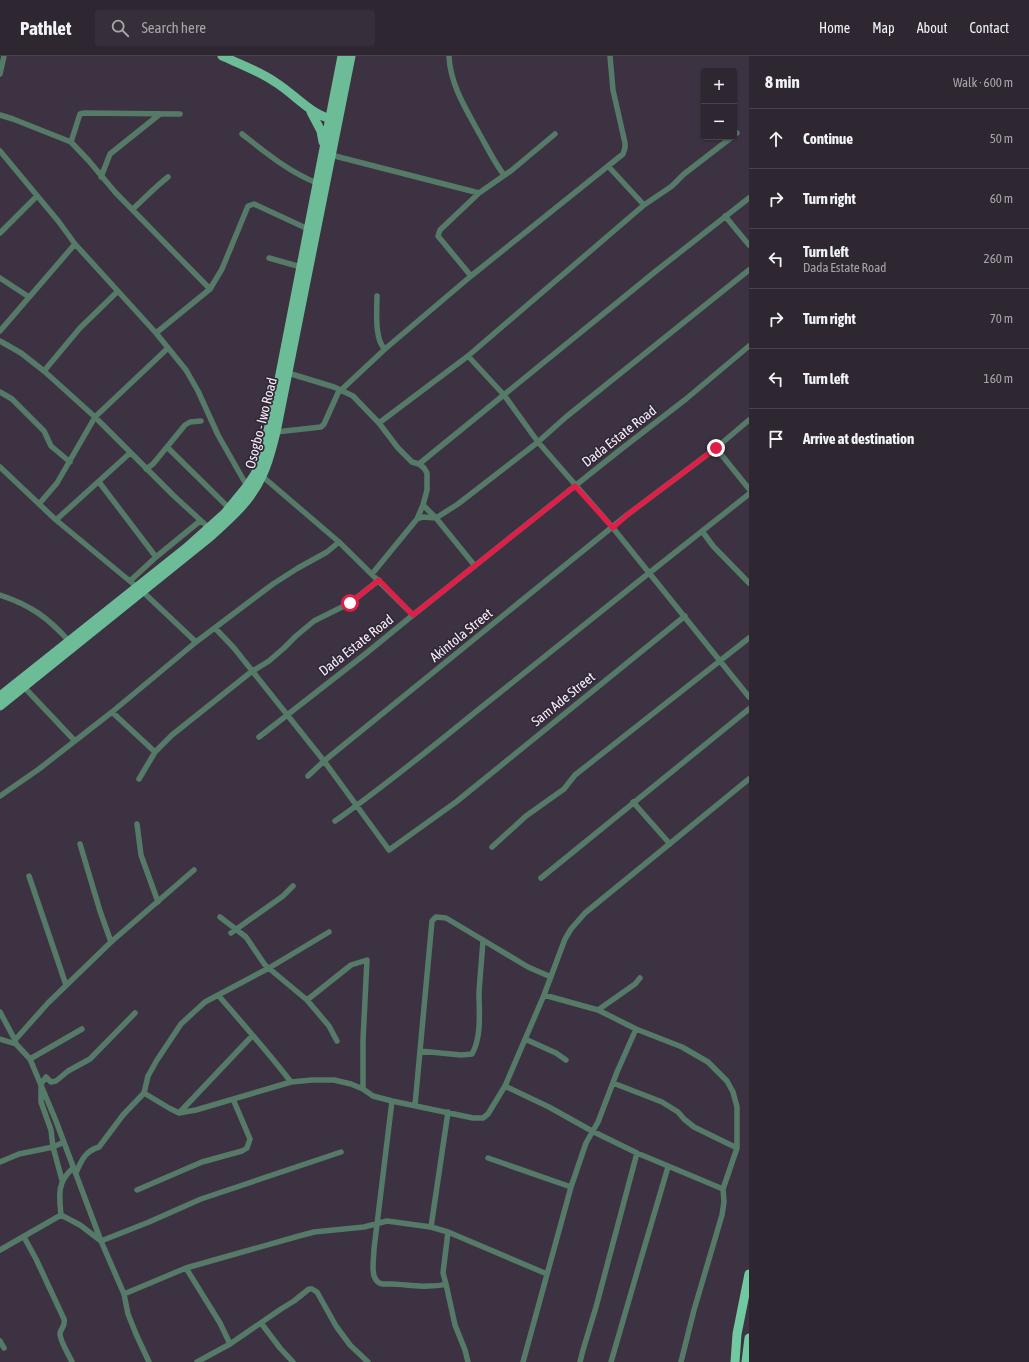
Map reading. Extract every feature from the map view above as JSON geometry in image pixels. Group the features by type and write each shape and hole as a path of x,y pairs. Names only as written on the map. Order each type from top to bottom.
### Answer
{"highway":[{"path":"735,1362 737,1334 749,1274"},
{"path":"746,1362 749,1338"}],"main road":[{"path":"222,56 274,81 309,109 317,114 333,120"},
{"name":"Osogbo - Iwo Road","path":"0,706 24,687 136,587 210,537 245,503 262,476 276,432 288,374 333,120 342,56"},
{"name":"Osogbo - Iwo Road","path":"333,120 351,56"},
{"path":"309,109 321,131 327,152"},
{"name":"Osogbo - Iwo Road","path":"0,696 209,528 229,508 247,486 260,462 268,435 317,182 327,152"}],"street":[{"path":"0,74 4,56"},
{"path":"449,56 449,65 462,103 496,165 504,175"},
{"path":"276,432 318,429 321,427 324,424 338,393 384,349 471,276 623,154 625,143 612,90 610,56"},
{"path":"71,142 80,114 180,114"},
{"path":"101,176 110,154 160,114"},
{"path":"0,116 13,119 71,142 133,209 143,222 179,259 190,267 210,289"},
{"path":"242,134 268,155 307,179 317,182"},
{"path":"471,276 438,236 440,230 479,193 526,160 555,134"},
{"path":"379,424 468,356 644,205 672,186 684,174 728,140"},
{"path":"0,151 59,222 75,244 156,333 186,370 198,391 218,435 247,486"},
{"path":"327,152 479,193"},
{"path":"608,166 644,205"},
{"path":"133,209 153,189 168,177"},
{"path":"0,233 37,196"},
{"path":"419,464 749,198"},
{"path":"156,333 210,289 222,269 248,206 254,204 308,229"},
{"path":"725,216 749,245"},
{"path":"0,331 75,244"},
{"path":"269,258 301,267"},
{"path":"417,519 423,517 436,518 458,504 538,442 572,412 749,270"},
{"path":"0,278 29,297"},
{"path":"44,371 80,328 118,292"},
{"path":"377,296 377,331 381,346 384,349"},
{"path":"0,341 21,353 44,371 95,417 146,469 209,528"},
{"name":"Dada Estate Road","path":"259,737 286,714 364,655 474,566 686,399 749,346"},
{"path":"39,504 57,483 95,417 168,348"},
{"path":"468,356 504,395 538,442 613,528 749,697"},
{"path":"288,374 341,390 354,396 398,448 412,462 419,464 424,468 427,473 427,490 423,506 417,519 372,574"},
{"path":"0,392 12,399 44,431 51,446 70,462"},
{"name":"Akintola Street","path":"308,776 324,761 613,528 627,515 716,448 749,420"},
{"path":"146,469 153,464 185,424 201,421"},
{"path":"167,447 229,508"},
{"path":"716,448 749,489"},
{"path":"56,520 130,453"},
{"path":"0,467 56,520 136,587 196,642"},
{"path":"262,476 339,542 413,615"},
{"path":"99,482 156,557"},
{"path":"335,821 357,806 416,760 648,573 749,494"},
{"path":"423,506 436,518 474,566"},
{"path":"136,587 156,557 200,521"},
{"path":"702,531 713,546 749,583"},
{"path":"0,796 39,769 74,740 112,712 196,642 273,584 327,552 339,542"},
{"path":"139,779 155,752 172,735 251,672 268,661 314,621 350,603 379,580"},
{"path":"0,595 29,607 44,616 69,641"},
{"name":"Sam Ade Street","path":"357,806 389,850 456,802 685,616"},
{"path":"216,628 234,648 251,672 324,761 357,806"},
{"path":"492,847 526,816 564,789 576,775 749,638"},
{"path":"24,687 74,740"},
{"path":"541,878 749,709"},
{"path":"112,712 155,752"},
{"path":"144,1093 179,1112 196,1110 291,1082 334,1080 362,1089 373,1096 392,1101 473,1118 483,1118 488,1114 505,1086 544,995 565,939 571,929 585,913 749,779"},
{"path":"633,802 670,844"},
{"path":"137,824 141,855 158,902"},
{"path":"80,844 111,942"},
{"path":"16,1042 48,1003 66,985 111,942 194,870"},
{"path":"29,876 66,985"},
{"path":"231,933 283,896 293,886"},
{"path":"220,916 246,937 265,965 307,1000 329,1026 337,1041"},
{"path":"415,1105 432,921 438,916 446,918 528,967 551,977"},
{"path":"76,1174 81,1159 94,1148 99,1147 122,1115 144,1093 148,1076 181,1024 205,1002 269,968 329,932"},
{"path":"420,1051 461,1055 472,1054 475,1050 479,1019 483,940"},
{"path":"307,1000 351,965 368,960 362,1089"},
{"path":"598,1010 635,984 640,978"},
{"path":"218,995 252,1036 273,1058 291,1082"},
{"path":"544,995 598,1010 636,1029 682,1047 708,1062 727,1081 733,1092 737,1107 736,1148 723,1188 724,1202 722,1216 696,1303 681,1362"},
{"path":"0,1012 16,1042 30,1059 41,1084 101,1241 124,1294 128,1314 149,1362"},
{"path":"60,1215 59,1196 62,1180 53,1147 51,1130 41,1102 41,1084 46,1077 48,1077 51,1082 56,1081 68,1071 90,1058 135,1013"},
{"path":"30,1059 82,1029"},
{"path":"523,1362 571,1187 586,1143 598,1122 636,1029"},
{"path":"179,1112 252,1036"},
{"path":"0,1039 16,1042"},
{"path":"525,1039 556,1053 566,1060"},
{"path":"613,1083 662,1102 678,1112 694,1127 736,1148"},
{"path":"505,1086 637,1153 668,1167 723,1188"},
{"path":"137,1190 202,1162 242,1151 247,1148 250,1139 233,1099"},
{"path":"392,1101 377,1224 373,1270 374,1278 382,1284 426,1286 440,1286 446,1284"},
{"path":"431,1228 448,1112"},
{"path":"0,1162 19,1154 53,1147 64,1142"},
{"path":"101,1241 201,1199 340,1152"},
{"path":"580,1362 582,1350 596,1308 637,1153"},
{"path":"488,1158 571,1187"},
{"path":"71,1160 81,1159"},
{"path":"611,1362 668,1167"},
{"path":"62,1180 73,1168"},
{"path":"60,1215 80,1226 101,1241"},
{"path":"1,1248 24,1237 60,1215"},
{"path":"124,1294 186,1268 314,1232 377,1224 387,1221 448,1232 547,1274"},
{"path":"448,1232 443,1273 455,1325 468,1362"},
{"path":"24,1237 64,1319 65,1325 60,1332 60,1336 72,1362"},
{"path":"186,1268 220,1323 230,1344"},
{"path":"202,1361 294,1301 309,1289 317,1292 336,1326 350,1345 368,1362"},
{"path":"261,1323 293,1362"},
{"path":"0,1341 4,1348"}],"route":[{"path":"350,603 379,580 413,615 575,486 613,528 627,515 716,448"}]}
